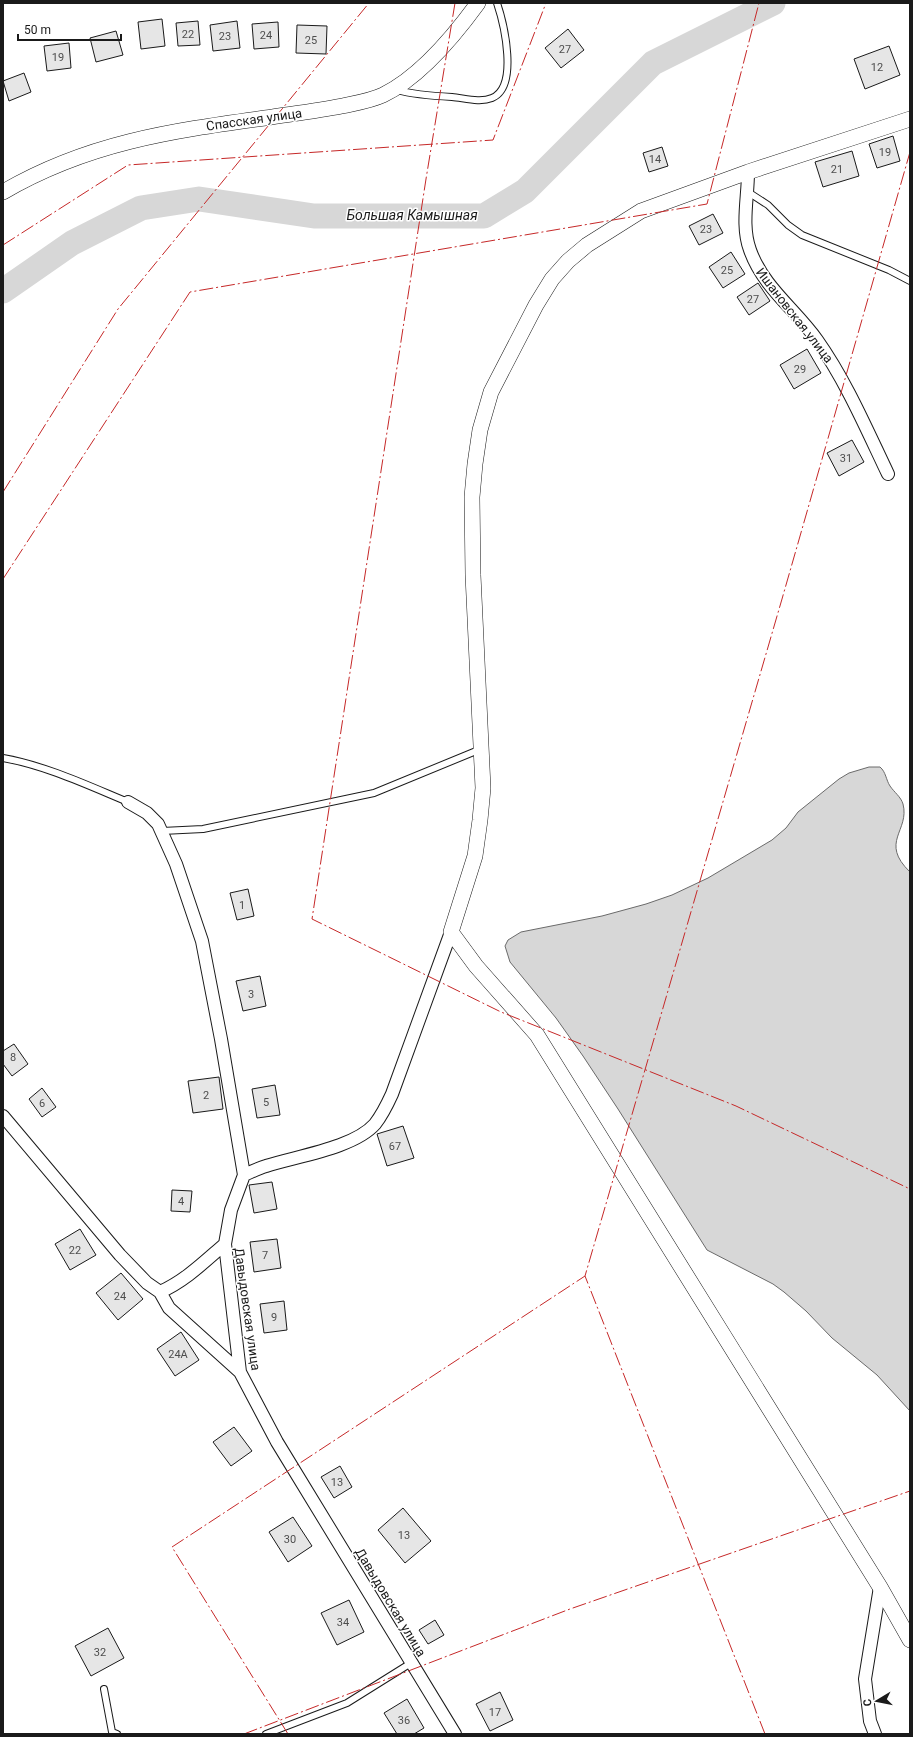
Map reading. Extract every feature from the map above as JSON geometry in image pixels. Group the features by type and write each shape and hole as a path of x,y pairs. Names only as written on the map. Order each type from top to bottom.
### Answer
{"street":[{"name":"Спасская улица","path":"3,192 47,169 114,144 168,132 354,104 376,97 394,89 420,69 435,54 478,3"},
{"path":"244,1175 264,1166 334,1147 358,1137 374,1125 384,1112 392,1094 451,932 474,856 480,820 483,788 473,575 472,496 480,430 491,392 536,305 552,279 573,257 610,229 641,211 748,172 910,119"},
{"name":"Ишановская улица","path":"748,172 748,192 745,216 746,232 749,249 755,264 764,278 815,338 831,361 888,474"},
{"path":"128,802 147,813 158,824 162,831 187,894 202,941 221,1039 244,1175 231,1210 225,1244"},
{"path":"451,932 476,966 537,1035 880,1587 910,1640"},
{"path":"3,1116 120,1255 147,1283 160,1292 169,1308 240,1372"},
{"name":"Давыдовская улица","path":"160,1292 172,1287 187,1277 225,1244"},
{"name":"Давыдовская улица","path":"225,1244 240,1372 277,1442 455,1734"},
{"path":"875,1734 870,1721 865,1679 880,1587"}],"lane":[{"path":"394,89 414,94 481,100 491,99 497,95 503,86 508,58 506,38 497,3"},
{"path":"748,192 768,205 802,235 889,270 910,281"},
{"path":"162,831 204,829 374,793 482,748"},
{"path":"3,758 23,762 58,774 128,802"},
{"path":"266,1734 347,1702 411,1664"},
{"path":"104,1689 112,1732 117,1734"}],"shaded area":[{"path":"869,767 880,767 882,769 890,786 902,801 904,813 903,822 896,844 897,853 901,862 910,872 910,1411 877,1375 832,1338 806,1311 784,1292 773,1284 707,1250 583,1056 556,1018 510,962 505,946 508,940 521,932 602,916 646,904 672,895 708,878 772,840 786,828 798,812 839,779 849,773"}],"building":[{"path":"162,19 165,46 141,49 138,22"},
{"path":"198,21 200,45 178,46 176,23"},
{"path":"237,21 240,48 213,51 210,25"},
{"path":"278,22 279,47 254,49 252,24"},
{"path":"297,25 327,26 326,54 296,53"},
{"path":"568,29 584,50 561,68 545,48"},
{"path":"116,31 123,55 96,62 90,38"},
{"path":"69,43 71,68 47,71 44,46"},
{"path":"889,46 900,75 865,89 854,59"},
{"path":"24,73 31,92 9,101 3,81"},
{"path":"893,136 900,161 877,168 869,144"},
{"path":"662,147 668,166 649,172 643,153"},
{"path":"852,151 859,176 823,187 815,162"},
{"path":"713,214 723,233 699,245 689,226"},
{"path":"731,252 745,274 723,288 709,267"},
{"path":"758,283 770,301 749,315 737,297"},
{"path":"807,349 821,373 794,389 780,365"},
{"path":"852,440 864,462 839,476 827,453"},
{"path":"248,889 254,916 237,920 230,893"},
{"path":"260,976 266,1006 243,1011 236,981"},
{"path":"14,1044 28,1064 12,1076 3,1064 3,1051"},
{"path":"219,1077 223,1109 193,1113 188,1081"},
{"path":"275,1085 280,1115 257,1118 252,1089"},
{"path":"42,1088 56,1107 42,1117 29,1099"},
{"path":"403,1126 414,1158 387,1166 377,1134"},
{"path":"272,1182 277,1209 254,1213 249,1185"},
{"path":"172,1190 192,1191 190,1212 171,1211"},
{"path":"80,1229 96,1255 70,1270 55,1244"},
{"path":"277,1239 281,1268 254,1272 250,1242"},
{"path":"121,1273 143,1299 118,1320 96,1293"},
{"path":"284,1301 287,1330 264,1333 260,1304"},
{"path":"181,1332 199,1360 175,1376 157,1349"},
{"path":"234,1427 252,1451 231,1466 213,1442"},
{"path":"340,1466 352,1487 334,1498 321,1477"},
{"path":"403,1508 431,1541 405,1563 378,1530"},
{"path":"293,1517 312,1546 288,1562 269,1532"},
{"path":"349,1600 364,1632 337,1645 321,1613"},
{"path":"435,1620 444,1635 428,1644 419,1630"},
{"path":"108,1628 124,1658 91,1676 75,1646"},
{"path":"500,1692 513,1720 490,1731 476,1704"},
{"path":"407,1699 424,1728 414,1734 397,1734 384,1713"}],"waterway":[{"name":"Большая Камышная","path":"3,291 72,243 141,208 199,199 314,216 484,216 525,191 653,63 773,3"}],"power":[{"path":"3,492 118,309 369,3"},
{"path":"455,3 426,179 312,919 501,1012 736,1106 910,1189"},
{"path":"3,245 128,165 493,140 546,3"},
{"path":"3,579 190,292 707,204 759,3"},
{"path":"765,1734 585,1276 910,152"},
{"path":"288,1734 172,1547 585,1276"},
{"path":"244,1734 570,1609 910,1491"}]}
